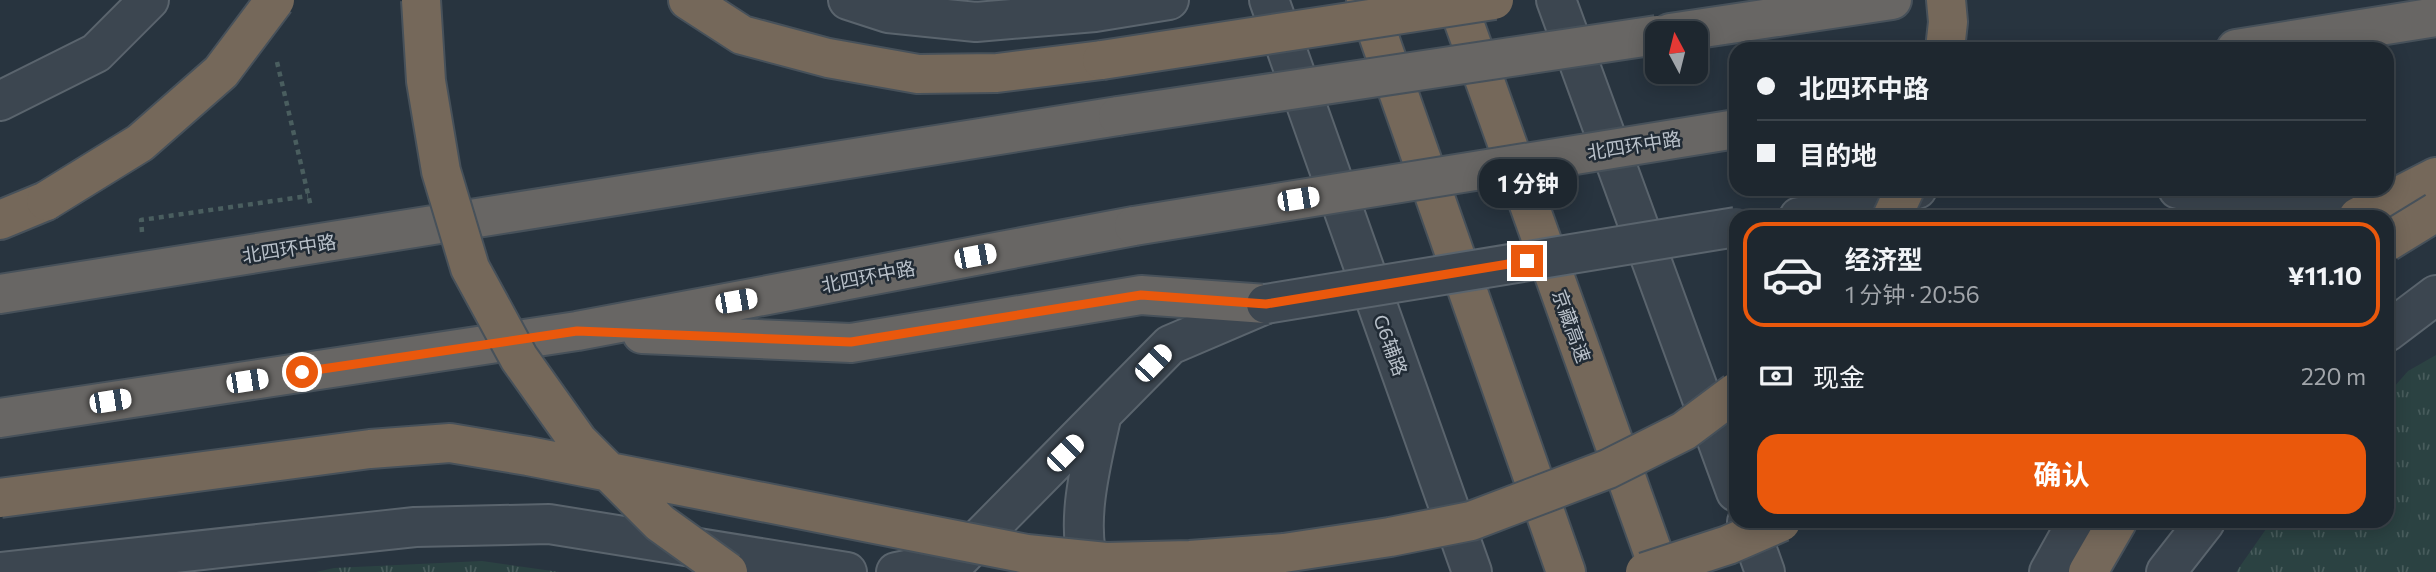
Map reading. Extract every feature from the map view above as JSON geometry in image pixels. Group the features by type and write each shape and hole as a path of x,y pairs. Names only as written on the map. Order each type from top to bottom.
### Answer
{"highway":[{"path":"0,220 46,201 141,143 221,72 275,0"},
{"path":"421,0 426,81 441,171 470,268 519,358 578,441 660,523 728,572"},
{"path":"688,0 742,35 828,58 931,74 997,73 1089,62 1494,0"},
{"path":"1366,0 1566,572"},
{"name":"京藏高速","path":"1456,0 1660,572"},
{"path":"1708,27 1892,0"},
{"path":"1946,0 1948,22 1946,42"},
{"path":"2280,42 2436,17"},
{"name":"北四环中路","path":"0,294 1118,116 1645,37"},
{"name":"北四环中路","path":"0,418 577,331 1134,226 1729,130"},
{"path":"2371,210 2436,177"},
{"path":"2394,238 2436,212"},
{"path":"577,331 851,342 1141,295 1266,304"},
{"path":"0,498 370,449 450,443 1027,554 1106,562 1190,560 1284,552 1390,537 1471,521 1608,469 1684,431 1729,397"},
{"path":"1646,572 1728,545 1767,528"},
{"path":"2088,572 2114,528"}],"street":[{"path":"0,101 96,53 149,0"},
{"path":"848,0 888,13 976,22 1096,12 1169,0"},
{"name":"G6辅路","path":"1269,0 1472,572"},
{"path":"1556,0 1729,473"},
{"path":"1845,210 1894,196"},
{"path":"2223,196 2312,210"},
{"path":"1852,209 1857,210"},
{"path":"2394,223 2436,229"},
{"path":"896,572 959,559 1101,418 1170,345 1266,304 1729,228"},
{"path":"2394,327 2436,295"},
{"path":"1091,572 1086,560 1084,498 1101,418"},
{"path":"0,572 415,527 549,524 847,572"},
{"path":"1749,528 1765,572"},
{"path":"2049,572 2074,528"},
{"path":"2166,572 2200,528"}],"path":[{"path":"275,52 313,215"},
{"path":"143,239 141,220 308,196"}],"green space":[{"path":"2436,355 2436,572 2236,572 2267,528 2394,528 2394,387 2408,371"},
{"path":"482,561 559,572 316,572 334,568"}],"route":[{"path":"302,372 577,331 851,342 1141,295 1266,304 1527,261"}]}
